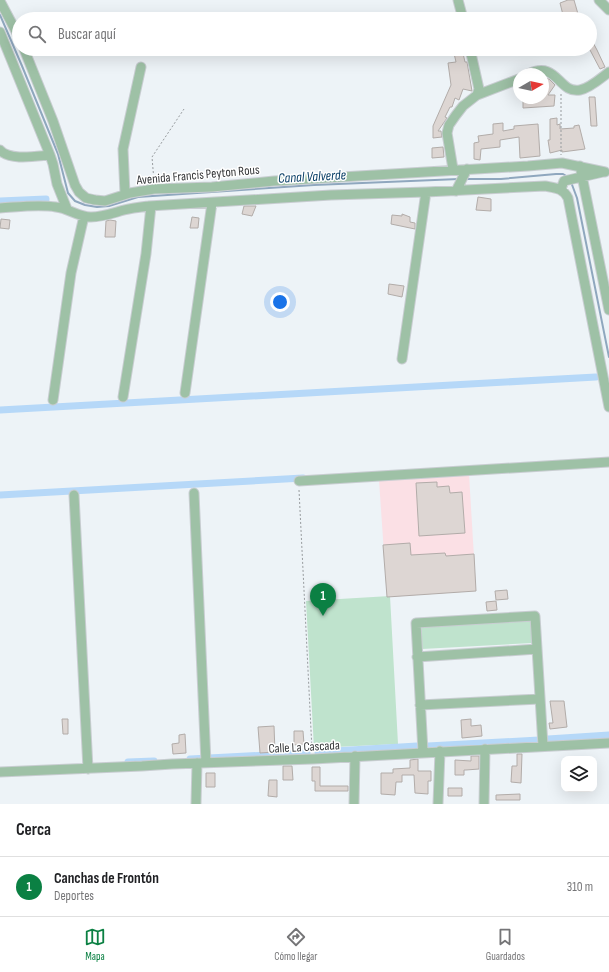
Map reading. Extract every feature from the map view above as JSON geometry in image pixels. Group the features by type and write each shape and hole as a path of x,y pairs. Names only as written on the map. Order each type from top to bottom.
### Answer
{"street":[{"path":"458,0 461,12"},
{"path":"599,0 609,10"},
{"path":"0,1 12,23"},
{"path":"0,32 50,155 57,184 67,209"},
{"name":"Avenida Francis Peyton Rous","path":"27,56 53,121 75,184 79,192 86,198 100,200 112,199 141,190 154,189 212,187 274,181 453,170 466,172 562,163 607,172"},
{"path":"472,56 479,89 477,95"},
{"path":"126,194 123,149 141,67"},
{"path":"549,72 560,79 568,89 581,90 609,72"},
{"path":"453,170 447,133 449,125 463,106 477,95 513,81"},
{"path":"0,150 18,157 50,155"},
{"path":"580,166 579,178 609,310"},
{"path":"458,187 466,172"},
{"path":"0,208 38,206 56,207 67,209 84,216 100,217 112,215 124,210 151,206 331,195 426,192 458,187 563,185 579,178 607,172"},
{"path":"563,185 568,198 609,407"},
{"path":"402,359 426,192"},
{"path":"185,393 212,203"},
{"path":"123,397 146,254 151,206"},
{"path":"53,400 72,274 84,216"},
{"path":"299,481 609,462"},
{"path":"74,494 88,769"},
{"path":"194,494 201,763 196,804"},
{"path":"423,752 416,623 535,616 543,746"},
{"path":"417,657 537,649"},
{"path":"420,705 540,698"},
{"name":"Calle La Cascada","path":"0,772 313,759 609,743"},
{"path":"484,804 485,749"},
{"path":"438,804 440,751"},
{"path":"354,804 355,756"}],"path":[{"path":"561,94 562,163"},
{"path":"154,189 152,157 184,109"},
{"path":"299,481 313,759"}],"shaded area":[{"path":"469,474 476,591 387,597 379,480"}],"green space":[{"path":"390,596 398,744 314,748 306,601"},
{"path":"531,620 532,643 422,649 421,626"}],"building":[{"path":"568,0 574,0 577,12 562,12 560,3"},
{"path":"597,50 605,67 600,69 593,56 597,56"},
{"path":"455,56 464,56 465,62 467,62 472,91 463,89 459,100 455,98 452,107 450,107 445,117 447,118 438,131 441,131 442,137 433,138 433,126 451,85 448,63 456,62"},
{"path":"549,79 555,85 549,94"},
{"path":"549,95 555,95 554,106 523,108 523,104 549,104"},
{"path":"589,97 595,97 597,126 591,126"},
{"path":"557,118 557,125 560,124 560,129 574,128 574,126 579,125 585,149 562,152 562,150 550,153 548,140 550,140 550,119"},
{"path":"503,123 503,131 514,129 514,126 538,124 540,156 520,158 519,137 500,140 500,147 481,149 480,160 474,159 474,143 479,142 478,136 493,134 493,124"},
{"path":"443,147 444,157 432,158 432,148"},
{"path":"478,197 491,199 491,211 476,210"},
{"path":"244,206 256,206 252,216 242,214"},
{"path":"402,214 410,217 410,222 415,223 415,229 391,224 392,215 402,216"},
{"path":"192,217 199,218 198,228 190,228"},
{"path":"1,219 10,220 9,229 0,228"},
{"path":"106,221 116,221 115,237 105,237"},
{"path":"389,284 404,286 402,297 388,294"},
{"path":"437,482 437,487 449,486 450,493 462,492 465,533 419,536 416,483"},
{"path":"410,543 411,555 445,553 446,556 474,554 476,591 387,597 383,545"},
{"path":"507,590 508,599 496,600 495,591"},
{"path":"496,601 497,610 487,611 486,602"},
{"path":"550,701 564,701 567,727 550,729 549,723 553,723"},
{"path":"62,719 68,719 68,734 63,734"},
{"path":"471,719 471,726 481,725 482,736 462,738 461,720"},
{"path":"274,726 275,752 260,753 258,727"},
{"path":"294,731 303,731 304,744 294,745"},
{"path":"185,734 186,753 173,754 172,744 179,743 179,735"},
{"path":"517,754 522,754 521,783 511,782 512,766 517,766"},
{"path":"471,756 479,756 479,769 464,770 464,775 455,775 455,760 471,761"},
{"path":"418,759 418,771 431,771 431,781 428,781 428,794 415,793 414,775 402,775 402,782 396,782 395,795 381,794 381,773 393,773 393,769 410,768 410,760"},
{"path":"283,766 292,766 293,780 283,780"},
{"path":"312,767 320,767 320,786 348,786 348,791 315,791 315,781 312,781"},
{"path":"206,773 215,773 215,787 206,787"},
{"path":"269,780 277,780 277,797 268,796"},
{"path":"448,788 462,788 462,796 448,796"},
{"path":"520,794 520,800 496,800 496,795"}],"waterway":[{"name":"Canal Valverde","path":"0,15 12,43"},
{"name":"Canal Valverde","path":"18,56 58,154 68,193 75,201 85,205 97,207 109,206 138,197 314,185 459,179"},
{"name":"Canal Valverde","path":"465,179 501,179 556,174 563,174 568,177"},
{"name":"Canal Valverde","path":"571,182 577,198 609,357"},
{"path":"0,201 46,199"},
{"path":"0,410 596,377"},
{"path":"0,495 303,478"},
{"path":"548,739 609,735"},
{"path":"428,746 539,740"},
{"path":"318,752 417,746"},
{"path":"190,759 307,753"},
{"path":"128,762 154,761"}],"place":[{"name":"Canchas de Frontón","path":"323,616"}]}
